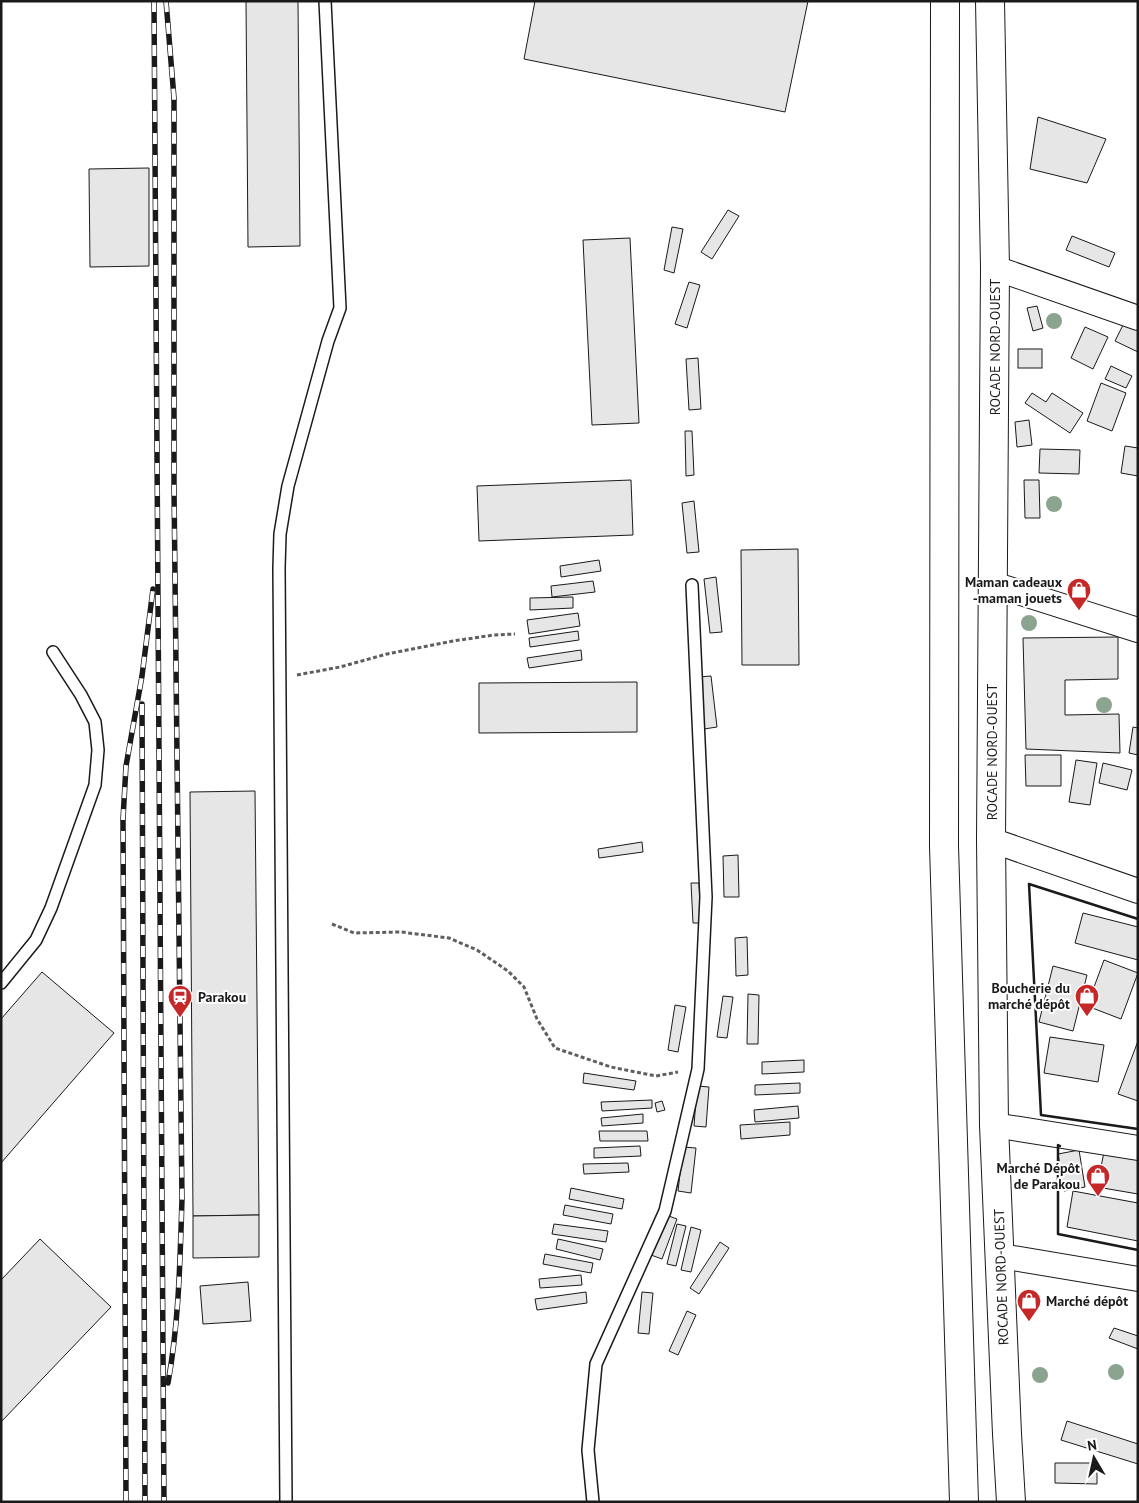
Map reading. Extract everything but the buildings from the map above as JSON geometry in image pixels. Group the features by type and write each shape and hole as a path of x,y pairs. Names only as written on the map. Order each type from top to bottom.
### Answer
{"main road":[{"path":"945,1 944,846 964,1502"},
{"name":"ROCADE NORD-OUEST","path":"990,1 995,268 991,840 994,1125 1007,1434 1012,1502"}],"street":[{"path":"995,268 1138,318"},
{"path":"993,584 1138,630"},
{"path":"991,840 1138,890"},
{"path":"994,1125 1138,1148"},
{"path":"1000,1256 1138,1279"}],"lane":[{"path":"286,1502 280,542 288,486 328,341 340,308 325,1"},
{"path":"593,1502 588,1450 596,1364 665,1211 698,1069 706,897 692,585"},
{"path":"1,982 36,940 47,916 95,785 98,750 95,722 82,695 53,652"}],"path":[{"path":"280,676 340,667 387,654 453,641 515,634"},
{"path":"332,924 354,933 401,932 449,938 478,950 508,971 524,987 537,1019 555,1048 611,1067 656,1076 698,1069"}],"railway":[{"path":"154,1 164,1502"},
{"path":"166,1 174,98 174,488 182,1199 177,1314 168,1383"},
{"path":"126,1502 123,819 126,766 142,676 153,589"},
{"path":"142,704 145,1502"}],"wall":[{"path":"1138,919 1029,884 1041,1115 1138,1129"},
{"path":"1060,1146 1058,1145 1058,1234 1138,1250"}],"place":[{"name":"Maman cadeaux -maman jouets","path":"1079,611"},
{"name":"Boucherie du marché dépôt","path":"1087,1017"},
{"name":"Parakou","path":"180,1018"},
{"name":"Marché Dépôt de Parakou","path":"1098,1197"},
{"name":"Marché dépôt","path":"1029,1322"}]}
